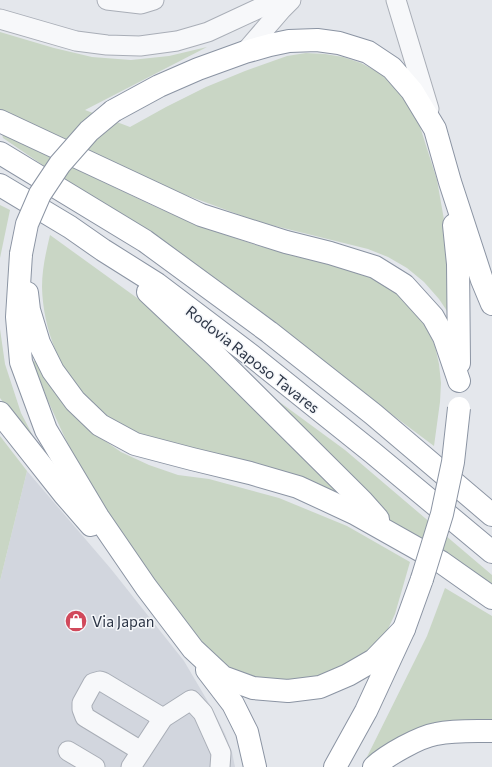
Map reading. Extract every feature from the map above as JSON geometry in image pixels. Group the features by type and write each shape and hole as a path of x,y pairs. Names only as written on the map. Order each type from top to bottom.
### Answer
{"highway":[{"path":"256,767 247,732 233,704 146,587 98,517 46,430 21,362 17,317 21,254 27,224 40,194 60,164 88,131 113,111 159,86 198,69 245,52 270,45 290,41 317,40 339,43 368,52 392,68 412,91 435,130 450,182 482,280 492,304"},
{"path":"0,121 201,215 286,242 330,253 375,267 404,285 433,317 444,337 459,381"},
{"name":"Rodovia Raposo Tavares","path":"0,153 145,241 269,332 373,414 492,515"},
{"path":"335,767 366,711 404,629 422,579 442,514 453,462 459,408 458,264 450,182"},
{"name":"Rodovia Raposo Tavares","path":"0,185 70,226 103,250 157,284 252,356 373,453 492,552"},
{"path":"103,250 226,367 362,501 392,535"},
{"path":"21,254 29,310 40,343 53,371 74,401 100,425 135,444 250,473 298,487 354,513 441,562 492,598"},
{"path":"0,413 64,494 146,587"},
{"path":"192,649 223,677 253,688 288,691 320,687 348,675 374,660 404,629"},
{"path":"374,767 380,761 411,743 435,734 461,731 492,731"}],"street":[{"path":"106,0 141,4 154,0"},
{"path":"0,19 76,41 107,46 140,46 177,41 208,32 277,0"},
{"path":"245,52 291,0"},
{"path":"393,4 435,130"},
{"path":"141,751 85,717 82,709 82,703 93,683 104,682 163,718"},
{"path":"130,767 163,718 191,700 204,713 221,754 220,767"},
{"path":"68,751 95,767"}],"shaded area":[{"name":"Via Japan","path":"27,471 111,569 184,661 225,734 232,752 235,767 0,767 0,581"}],"green space":[{"path":"0,32 54,48 92,57 131,60 169,56 207,47 85,110 130,127 206,87 287,56 306,53 343,57 361,63 378,72 393,84 416,114 437,180 449,248 451,317 439,299 424,282 407,268 388,257 368,249 259,222 175,191 0,109"},
{"path":"2,134 158,208 211,230 259,246 365,273 394,289 417,312 435,346 441,383 434,446 219,285 3,138"},
{"path":"0,205 10,210 0,258"},
{"path":"50,235 345,450 492,575 492,587 413,536 135,434 101,411 70,378 55,349 50,334 43,303 42,280 43,267"},
{"path":"0,329 5,364 21,413 45,459 0,398"},
{"path":"36,360 95,434 121,452 149,465 178,475 209,479 279,498 347,526 410,562 395,614 387,631 376,646 364,659 297,685 244,675 228,666 214,655 153,580 84,475 48,401 33,362"},
{"path":"0,436 27,471 0,581"},
{"path":"445,588 492,616 492,723 384,750 362,767 427,636"}],"place":[{"name":"Via Japan","path":"76,621"}]}
